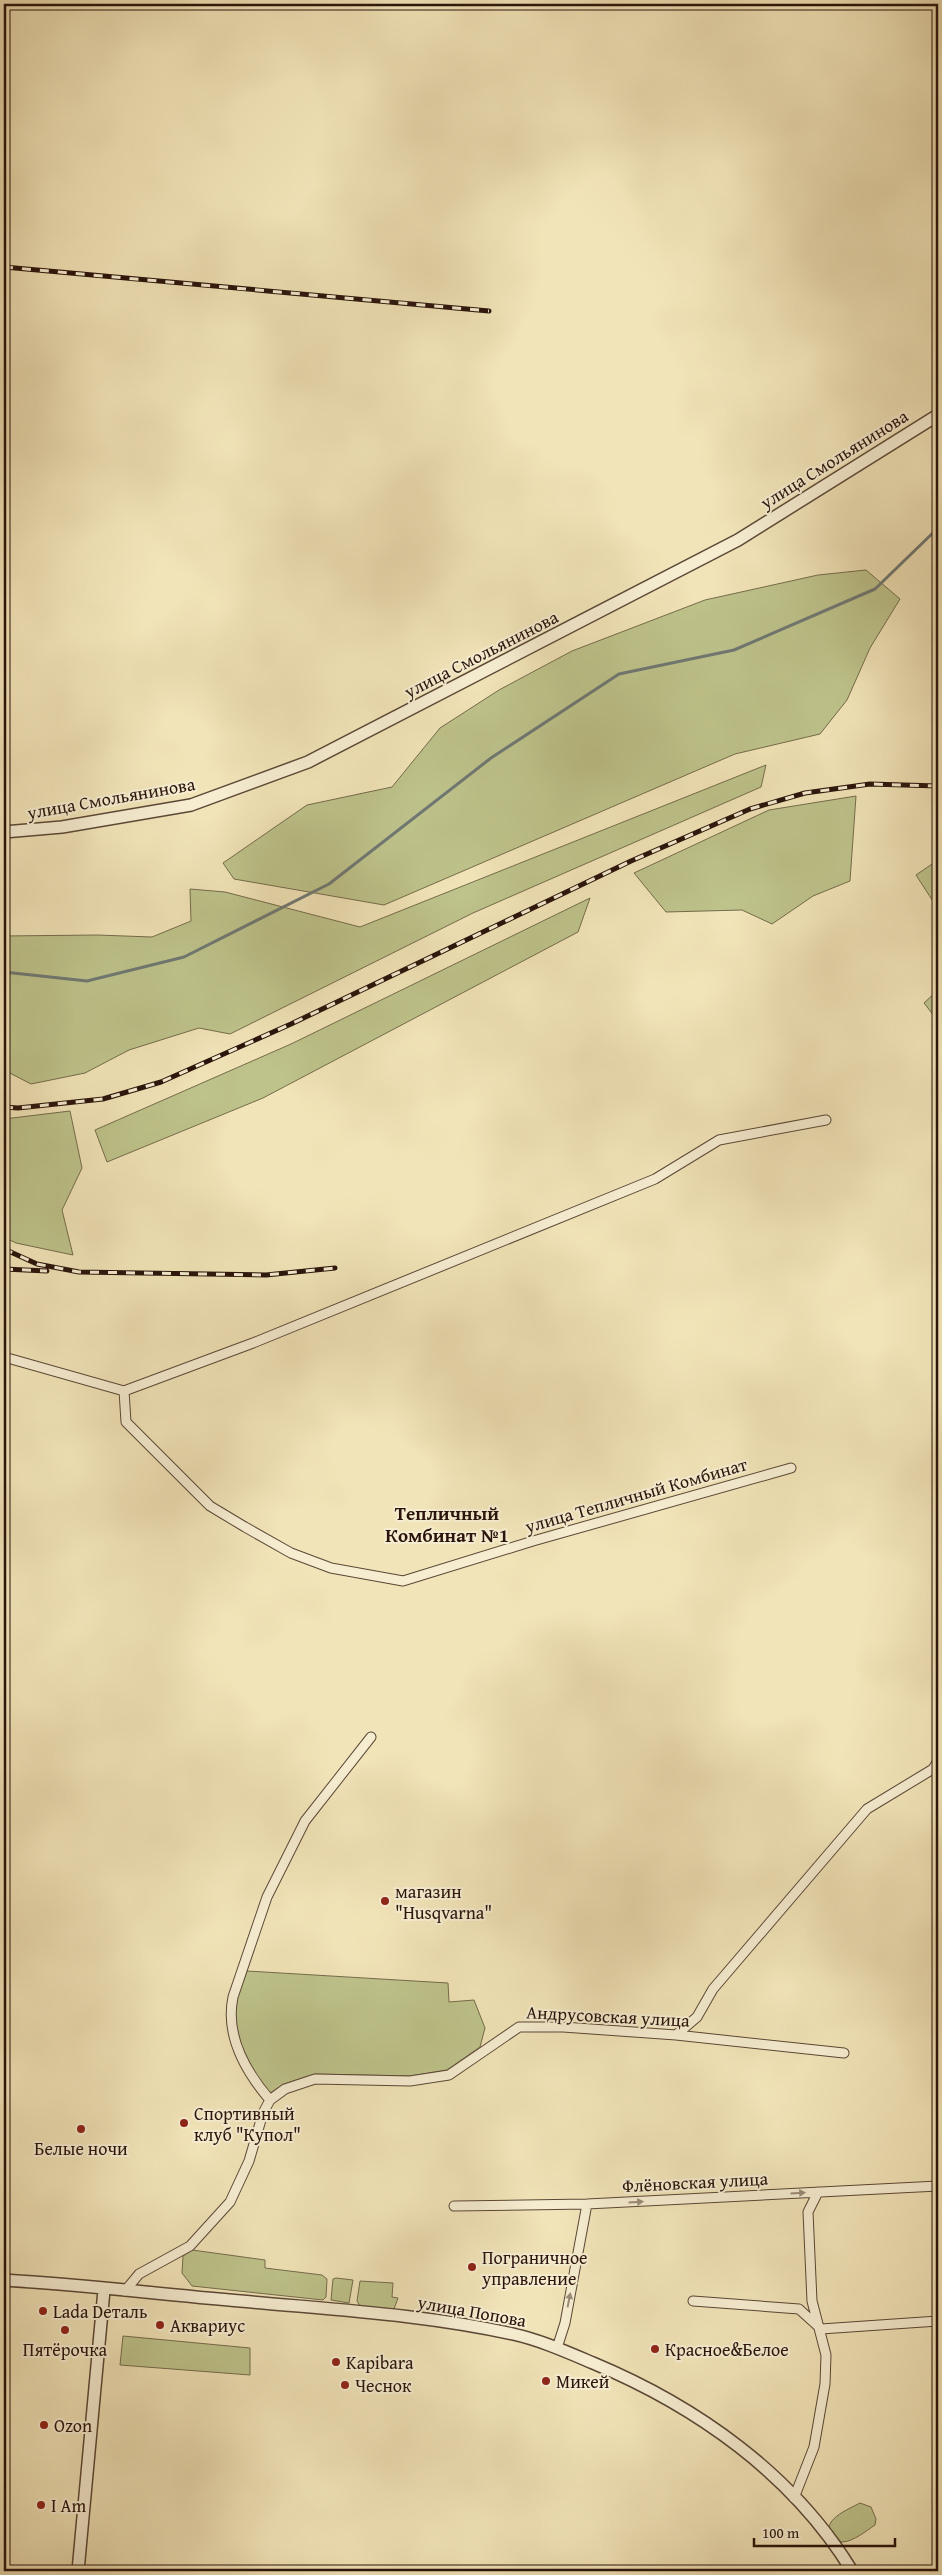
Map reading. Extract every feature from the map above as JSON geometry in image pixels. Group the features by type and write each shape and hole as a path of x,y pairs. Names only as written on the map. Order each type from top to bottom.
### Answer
{"street":[{"name":"улица Смольянинова","path":"4,832 62,828 191,806 308,762 738,540 938,415"},
{"path":"4,1357 124,1391 253,1343 655,1179 719,1140 826,1120"},
{"name":"улица Тепличный Комбинат","path":"124,1391 126,1422 210,1506 291,1553 331,1568 403,1582 533,1541 791,1468"},
{"path":"124,2291 139,2274 190,2246 230,2202 249,2161 270,2100 253,2080 238,2048 230,2013 233,1997 267,1897 305,1821 372,1737"},
{"path":"676,2035 697,2016 713,1989 867,1809 933,1769 938,1761"},
{"name":"Андрусовская улица","path":"270,2100 285,2089 315,2079 410,2081 448,2075 519,2027 563,2027 676,2035 844,2053"},
{"name":"Флёновская улица","path":"454,2206 587,2204 938,2186"},
{"path":"794,2498 814,2447 825,2384 826,2355 821,2328 812,2301 808,2212 818,2192"},
{"path":"557,2348 565,2323 587,2204"},
{"name":"улица Попова","path":"4,2280 403,2316 515,2334 557,2348 615,2372 691,2412 762,2464 815,2520 852,2571"},
{"path":"78,2571 104,2290"},
{"path":"693,2301 799,2309 821,2328 938,2321"}],"green space":[{"path":"866,570 900,599 870,648 847,700 820,734 735,754 384,905 234,879 223,863 307,805 392,787 440,728 499,690 572,651 705,600 818,575"},
{"path":"766,765 761,787 473,913 230,1034 199,1028 129,1050 85,1073 31,1084 4,1070 4,936 97,935 152,937 191,921 190,889 225,892 360,927"},
{"path":"856,796 850,881 813,896 772,924 742,910 666,912 634,873 769,810"},
{"path":"938,860 938,909 916,875"},
{"path":"590,898 578,932 263,1098 107,1162 95,1130 291,1044"},
{"path":"938,990 938,1021 924,1003"},
{"path":"70,1111 82,1168 62,1210 73,1255 16,1243 4,1237 4,1119"},
{"path":"247,1971 448,1983 449,2002 474,2000 485,2028 480,2047 447,2070 410,2076 315,2074 284,2084 270,2093 245,2055 237,2034 234,2012 239,1991"},
{"path":"192,2250 265,2260 265,2268 322,2275 327,2279 326,2297 323,2300 192,2286 182,2273 183,2256"},
{"path":"333,2279 353,2280 349,2303 331,2300"},
{"path":"360,2281 393,2283 392,2297 398,2298 394,2309 360,2306 357,2301"},
{"path":"123,2336 250,2348 250,2375 120,2365"},
{"path":"860,2503 871,2507 876,2519 875,2525 851,2540 840,2542 833,2537 829,2531 829,2526 837,2516"}],"waterway":[{"path":"4,972 87,981 184,957 329,884 491,758 619,674 734,650 875,589 938,528"}],"railway":[{"path":"4,267 489,311"},
{"path":"4,1107 18,1108 103,1099 161,1082 291,1024 631,861 750,809 805,793 870,784 938,786"},
{"path":"4,1249 37,1264 79,1272 266,1275 335,1268"},
{"path":"4,1269 47,1271"}],"place":[{"name":"магазин \"Husqvarna\"","path":"385,1901"},
{"name":"Спортивный клуб \"Купол\"","path":"184,2123"},
{"name":"Белые ночи","path":"81,2129"},
{"name":"Пограничное управление","path":"472,2267"},
{"name":"Lada Dеталь","path":"43,2311"},
{"name":"Аквариус","path":"160,2325"},
{"name":"Пятёрочка","path":"65,2330"},
{"name":"Красное&Белое","path":"655,2349"},
{"name":"Kapibara","path":"336,2362"},
{"name":"Микей","path":"546,2381"},
{"name":"Чеснок","path":"345,2385"},
{"name":"Ozon","path":"44,2425"},
{"name":"I Am","path":"41,2505"}],"district":[{"name":"Тепличный Комбинат №1","path":"447,1524"}]}
